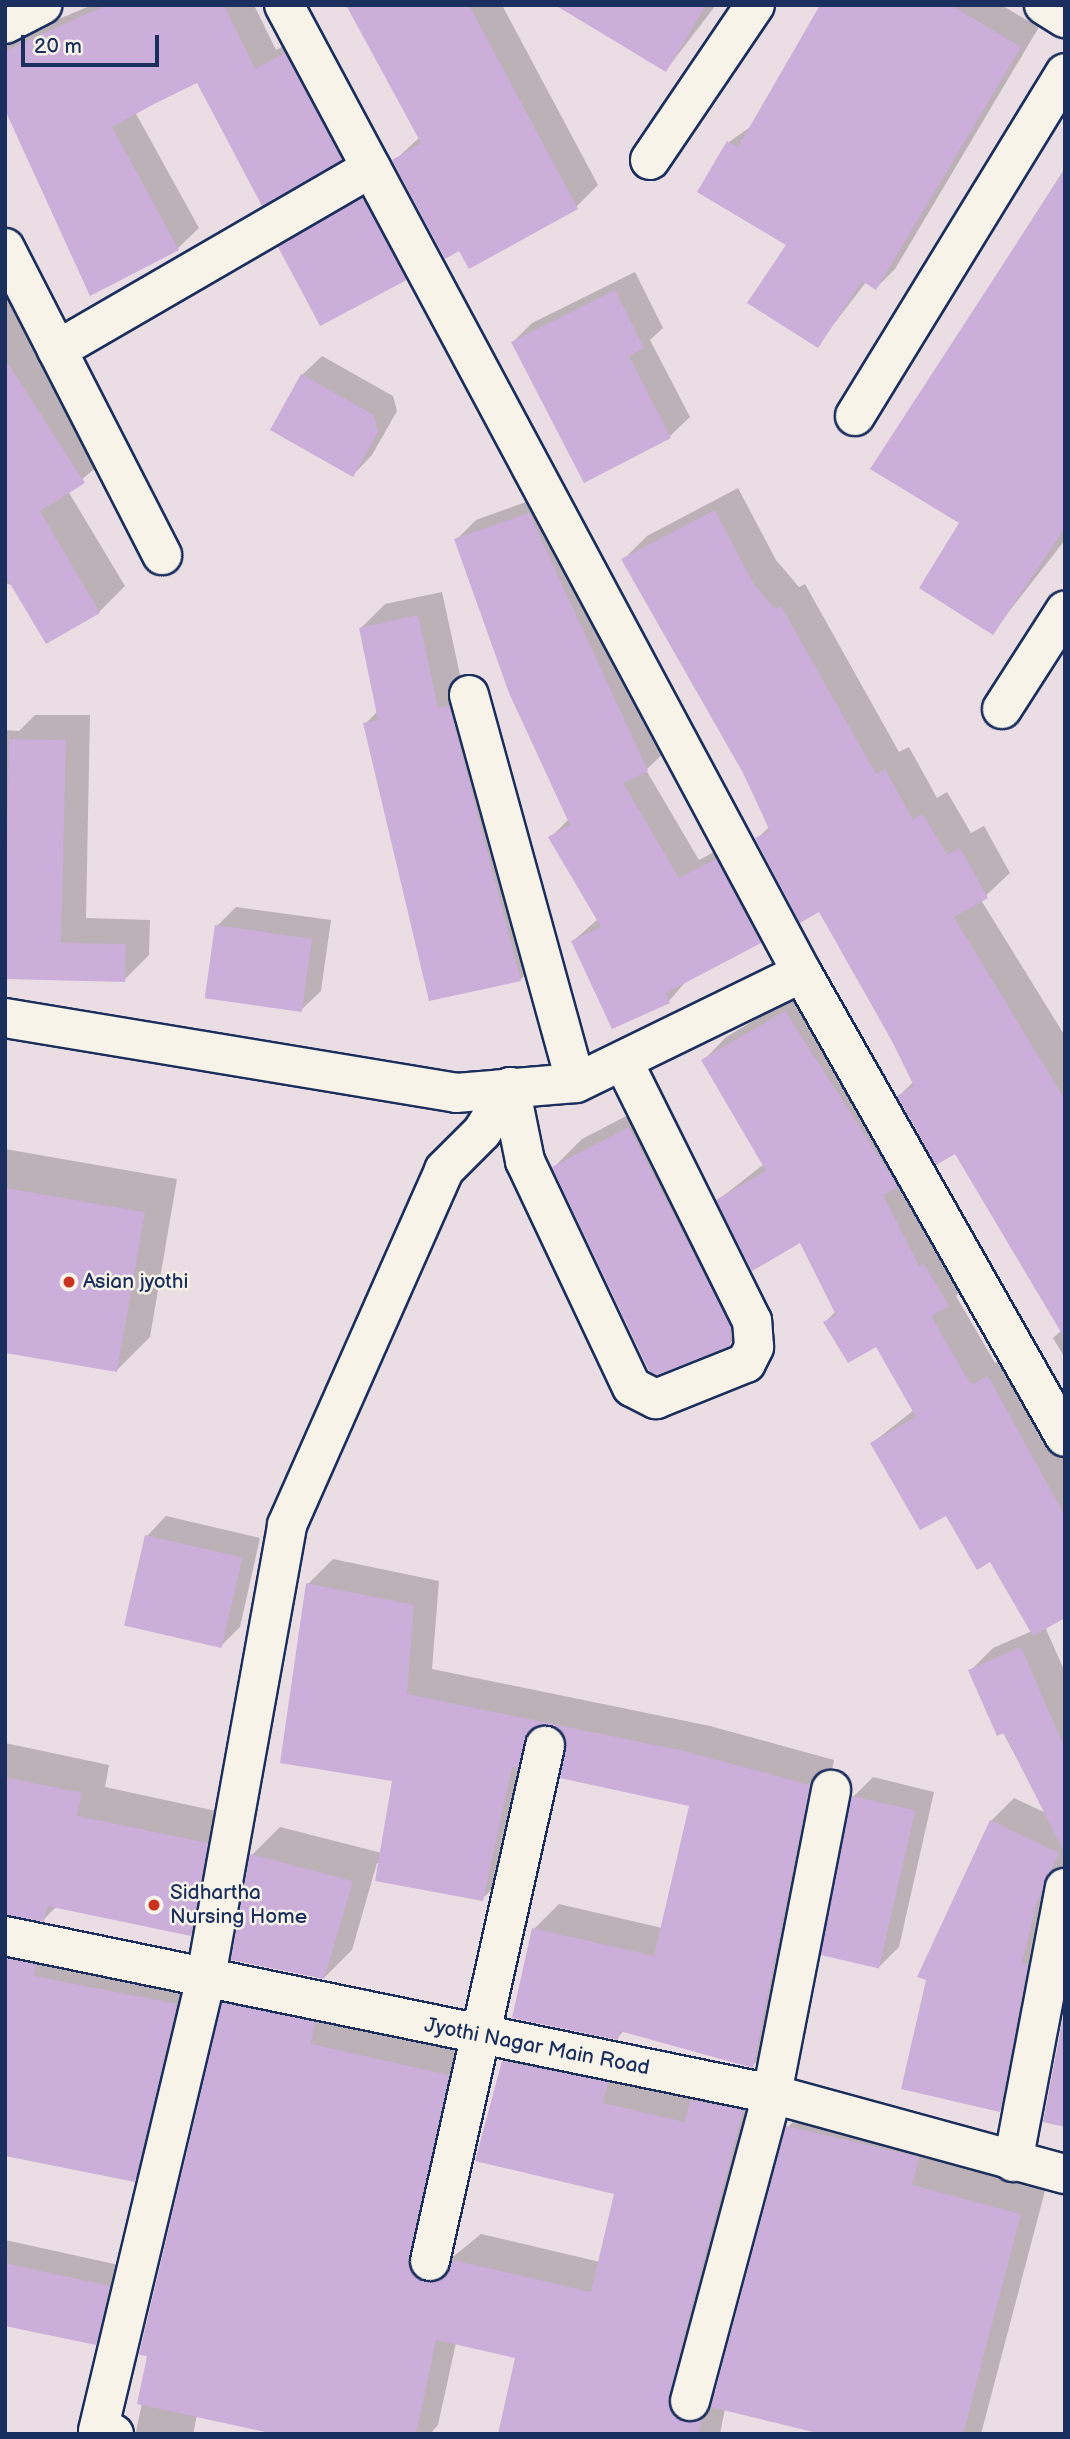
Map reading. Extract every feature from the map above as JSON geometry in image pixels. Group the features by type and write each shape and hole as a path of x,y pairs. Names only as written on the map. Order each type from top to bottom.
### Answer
{"street":[{"path":"5,24 42,5"},
{"path":"284,5 802,973 1065,1437"},
{"path":"650,160 755,5"},
{"path":"1044,5 1065,18"},
{"path":"855,416 1065,74"},
{"path":"57,349 371,168"},
{"path":"5,248 162,555"},
{"path":"1002,709 1065,611"},
{"path":"469,695 576,1083"},
{"path":"5,1018 456,1093 576,1083 802,973"},
{"path":"510,1087 525,1161 632,1387 656,1399 746,1363 754,1347 752,1321 623,1061"},
{"path":"114,2434 98,2431 205,1982 287,1525 444,1170 482,1132 510,1087"},
{"path":"430,2261 545,1746"},
{"path":"690,2401 772,2094 831,1790"},
{"path":"1013,2162 1065,1888"},
{"name":"Jyothi Nagar Main Road","path":"5,1936 205,1982 772,2094 1013,2162 1065,2174"}],"building":[{"path":"107,5 224,5 255,69 285,53 342,160 262,206 197,83 156,103 112,127 179,250 90,296 5,110 5,51"},
{"path":"346,5 469,5 578,209 469,269 459,251 445,259 392,160 421,143"},
{"path":"555,5 706,5 666,72"},
{"path":"820,5 951,5 1021,47 876,290 862,281 818,348 747,303 786,245 697,192 727,141 738,147"},
{"path":"1065,169 1065,528 993,635 919,588 959,523 870,469"},
{"path":"363,198 407,280 320,326 276,244"},
{"path":"615,290 644,348 629,356 671,438 584,483 511,342"},
{"path":"5,359 85,483 40,511 100,613 46,644 5,575"},
{"path":"301,374 374,415 378,432 353,477 270,430"},
{"path":"715,510 753,583 775,609 781,606 876,774 885,769 913,820 923,814 947,855 960,848 988,898 954,917 1065,1100 1065,1339 955,1154 936,1165 897,1096 914,1086 892,1041 819,912 800,923 755,838 770,831 743,773 621,559"},
{"path":"529,513 648,771 623,783 679,878 716,859 761,943 666,993 670,1003 612,1029 571,941 601,927 548,837 570,825 509,693 454,539"},
{"path":"418,615 438,708 449,705 521,981 429,1001 363,723 378,720 359,628"},
{"path":"9,739 66,740 61,943 126,944 125,982 5,979"},
{"path":"215,925 312,939 302,1012 205,998"},
{"path":"785,1011 898,1187 883,1195 919,1266 924,1264 949,1306 931,1316 971,1385 988,1376 1065,1516 1065,1618 1033,1636 990,1562 977,1570 946,1516 920,1530 870,1443 916,1417 876,1347 848,1363 823,1322 836,1315 800,1243 752,1271 716,1200 766,1171 701,1060"},
{"path":"629,1127 731,1327 730,1346 657,1375 649,1371 552,1167"},
{"name":"Asian jyothi","path":"5,1188 145,1212 117,1372 5,1353"},
{"path":"145,1535 242,1557 222,1648 124,1626"},
{"path":"306,1583 414,1605 407,1694 684,1751 810,1785 753,2068 620,2031 618,2040 512,2018 532,1928 654,1956 689,1806 560,1778 566,1740 550,1725 529,1731 518,1768 512,1767 483,1901 375,1881 392,1781 280,1763"},
{"path":"1021,1647 1065,1749 1065,1854 1004,1733 997,1736 968,1670"},
{"path":"5,1777 82,1793 77,1816 208,1843 191,1936 47,1906 44,1922 5,1915"},
{"path":"852,1796 915,1811 879,1968 816,1954"},
{"path":"990,1820 1059,1853 1036,1904 1022,1963 1028,1964 1000,2112 901,2089 926,1980 917,1977"},
{"path":"250,1854 353,1881 324,1979 231,1960"},
{"path":"5,1958 36,1965 34,1976 177,2004 135,2182 5,2156"},
{"path":"222,2003 315,2022 311,2044 449,2075 409,2256 415,2277 426,2282 446,2276 453,2260 591,2292 614,2194 475,2161 502,2061 608,2082 603,2103 685,2122 690,2100 743,2110 669,2395 675,2417 702,2418 699,2434 498,2434 515,2358 436,2340 416,2434 274,2434 137,2404 147,2356 139,2355"},
{"path":"1065,2007 1065,2127 1043,2122"},
{"path":"786,2126 919,2157 912,2185 1021,2214 963,2434 821,2434 711,2407"},
{"path":"5,2263 110,2286 96,2345 5,2326"}],"place":[{"name":"Asian jyothi","path":"69,1282"},
{"name":"Sidhartha Nursing Home","path":"154,1905"}]}
